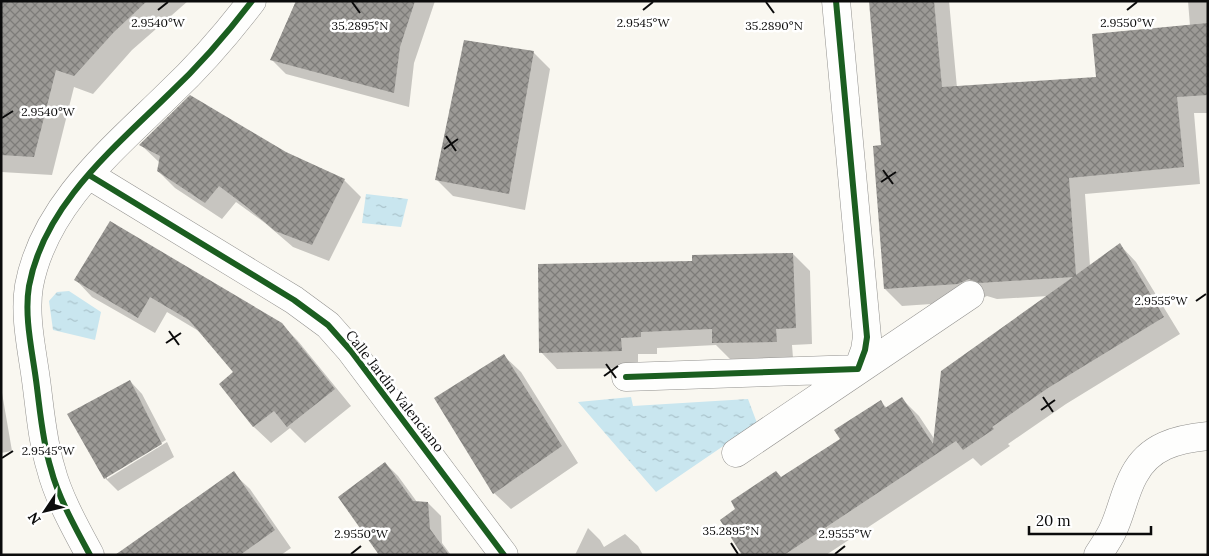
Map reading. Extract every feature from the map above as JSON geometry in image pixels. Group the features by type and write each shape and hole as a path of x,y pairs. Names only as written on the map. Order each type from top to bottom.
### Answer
{"street":[{"path":"90,555 51,470 44,436 28,313 29,287 38,253 56,217 89,175 116,145 218,44 252,1"},
{"path":"836,1 867,337 866,350 858,369"},
{"name":"Calle Jardín Valenciano","path":"89,175 294,300 328,325 351,351 504,555"},
{"path":"736,453 970,295"},
{"path":"626,377 858,369"},
{"path":"1098,555 1112,533 1134,475 1146,456 1163,446 1184,438 1208,436"}],"water":[{"path":"366,194 408,199 401,227 362,223"},
{"path":"69,291 101,312 95,340 53,330 49,301 57,292"},
{"path":"631,397 633,406 748,399 757,423 656,492 578,402"}],"building":[{"path":"1,1 147,1 114,32 74,76 56,70 34,157 1,155"},
{"path":"296,1 415,1 400,47 394,93 270,60"},
{"path":"869,1 934,1 942,87 1096,77 1092,34 1208,23 1208,95 1177,97 1184,167 1069,178 1076,275 1120,243 1164,317 1048,388 963,450 956,441 784,555 742,555 720,520 735,509 731,501 776,471 781,477 840,439 834,430 881,400 885,408 902,397 933,444 941,371 1073,277 979,283 969,279 958,284 884,289 873,146 881,145"},
{"path":"464,40 534,51 509,194 435,180"},
{"path":"190,95 286,152 345,179 312,245 275,231 219,186 205,203 157,171 160,156 139,145"},
{"path":"110,221 282,323 335,389 287,427 274,411 253,427 219,384 233,372 189,320 150,297 138,318 74,280"},
{"path":"793,253 796,328 776,329 777,342 712,343 712,329 641,332 641,337 621,338 622,351 539,353 538,264 692,261 692,255"},
{"path":"504,354 562,446 493,494 434,398"},
{"path":"130,380 162,444 104,479 67,414"},
{"path":"385,462 413,501 428,502 430,529 449,555 379,555 338,497"},
{"path":"234,471 275,530 240,555 115,555"}],"cycle path":[{"path":"90,555 58,491 43,436 27,309 29,286 37,257 49,230 65,204 84,180 202,61 252,1"},
{"path":"626,377 858,369 865,350 867,337 836,1"},
{"path":"89,175 294,300 328,325 351,351 504,555"}]}
